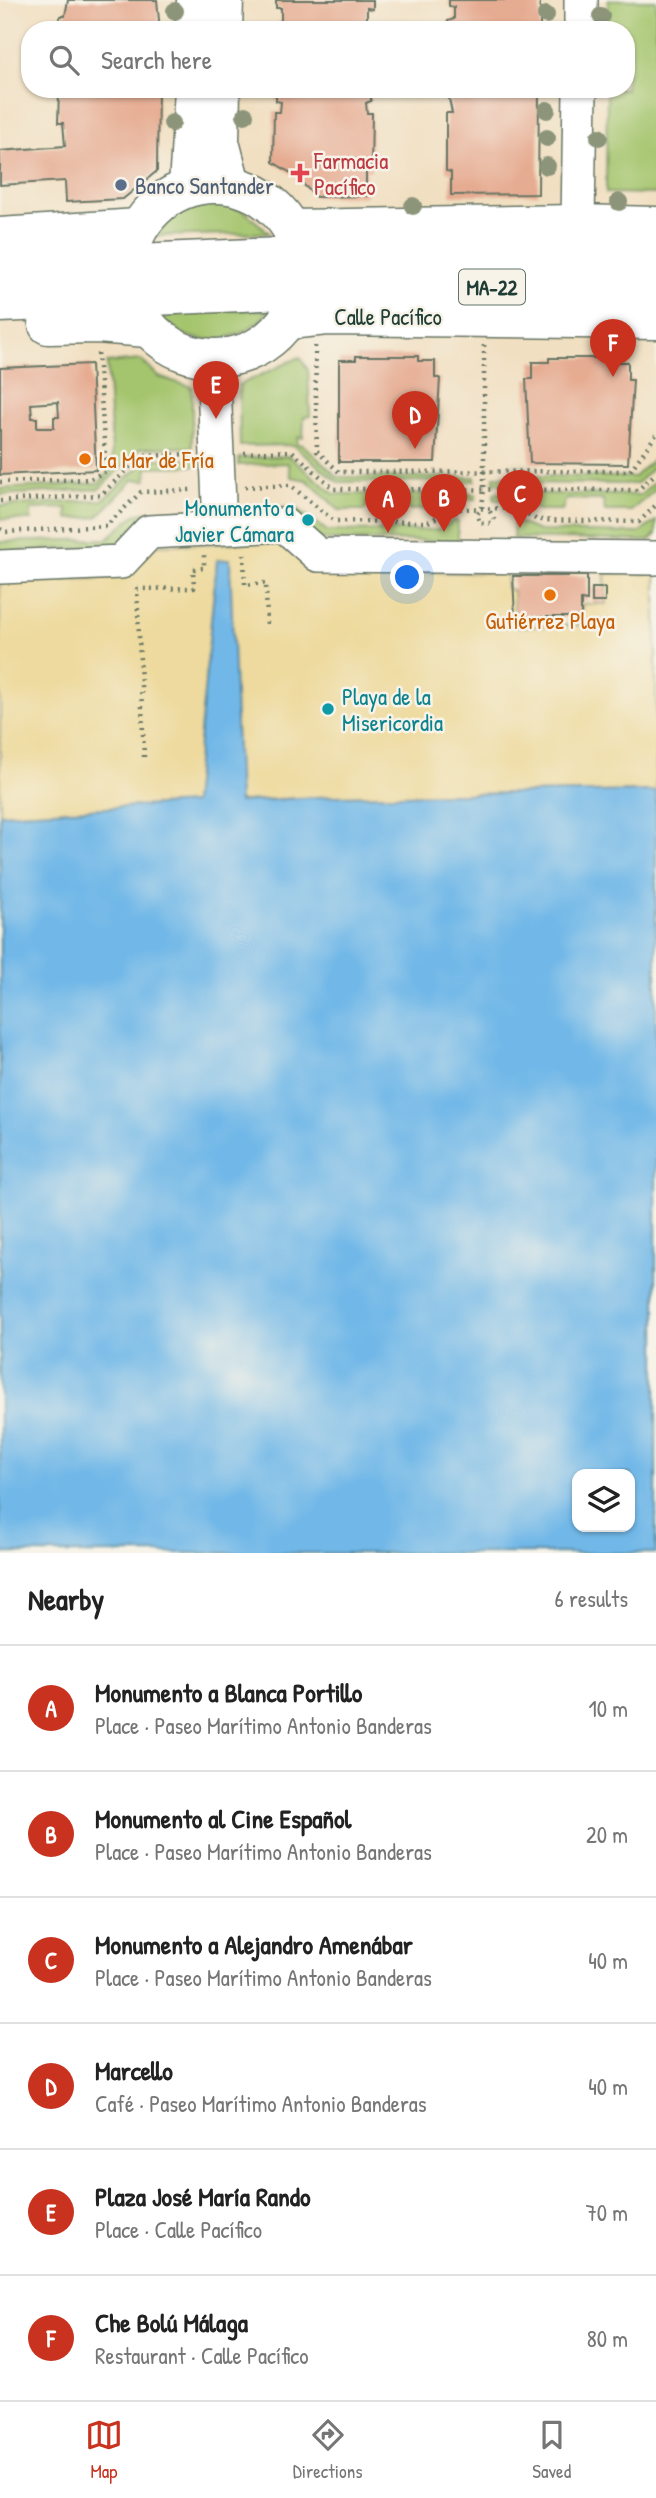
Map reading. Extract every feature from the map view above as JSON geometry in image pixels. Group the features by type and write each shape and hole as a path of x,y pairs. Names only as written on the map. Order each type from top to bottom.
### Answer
{"main road":[{"path":"195,21 196,0"},
{"path":"223,21 224,0"},
{"path":"188,187 193,98"},
{"path":"221,98 220,142 231,184"},
{"path":"231,184 260,193 278,208 302,282 268,342 242,355 213,359 188,355 167,344 136,278 153,208 173,193 188,187 231,184"},
{"name":"Calle Pacífico","path":"302,282 578,225 656,226"},
{"name":"Calle Pacífico","path":"0,237 136,278"},
{"name":"Calle Pacífico","path":"302,282 656,258"},
{"name":"Calle Pacífico","path":"0,269 136,278 656,288"},
{"name":"Calle Pacífico","path":"0,303 136,278"},
{"name":"Calle Pacífico","path":"0,327 97,324 136,278"},
{"name":"Calle Pacífico","path":"302,282 484,316 656,320"}],"street":[{"path":"580,21 581,0"},
{"path":"578,225 580,98"},
{"path":"213,359 220,528"},
{"path":"0,567 121,562 149,532 285,524 318,555 656,558"}],"path":[{"path":"302,282 315,344 317,451 339,472 630,471 656,435"},
{"path":"484,316 485,508 518,508 537,520 639,522 656,505"},
{"path":"0,482 90,479 106,471 97,324"},
{"path":"0,501 101,495 141,456 292,451 334,489 638,490 656,473"},
{"path":"144,757 137,589 194,588 193,569 204,568 204,544 220,528 244,543 245,585 266,583 267,627"}],"green space":[{"path":"608,0 656,0 656,194 606,193 607,98 635,98 635,21 608,21"},
{"path":"211,202 243,210 269,233 153,236 179,213"},
{"path":"154,309 270,310 243,332 211,340 180,333 166,323"},
{"path":"300,357 308,370 310,416 304,417 303,437 298,437 297,444 303,445 338,477 475,477 475,481 338,482 293,445 240,446 239,385"},
{"path":"141,360 159,377 192,387 192,447 141,448 99,489 0,495 0,489 99,483 113,468 107,363"},
{"path":"289,456 334,494 476,494 476,499 449,499 432,509 408,510 404,498 369,498 365,510 339,510 307,480 291,477 288,463 238,465 239,458"},
{"path":"656,457 656,465 636,484 494,483 494,476 634,477"},
{"path":"148,459 196,459 196,466 147,467 146,480 133,480 97,517 68,519 67,508 31,509 31,520 0,519 0,506 103,500"},
{"path":"656,480 656,489 631,511 605,511 603,500 566,499 562,510 539,510 519,500 494,500 494,493 641,495"},
{"path":"295,507 327,531 438,530 455,520 458,522 458,541 324,540 248,514 249,509"},
{"path":"196,510 196,514 144,516 117,546 0,552 0,542 107,539 133,516 144,512"},
{"path":"514,521 539,531 639,533 656,521 656,534 649,541 513,538"}],"sand":[{"name":"Playa de la Misericordia","path":"283,542 313,571 506,573 507,589 513,590 515,627 582,625 582,604 606,604 605,573 656,574 656,791 335,796 0,814 0,583 127,577 156,545"}],"water":[{"path":"230,559 239,802 335,796 656,791 656,1553 0,1553 0,814 193,803 217,560"}],"building":[{"path":"68,0 157,0 159,21 60,21 60,16 65,16"},
{"path":"276,0 373,0 373,9 367,8 367,21 281,21 281,8 276,8"},
{"path":"449,0 540,0 540,21 448,21 454,19 454,7 449,6"},
{"path":"59,98 158,98 157,171 123,199 66,202 65,181 0,185 0,151 65,146 63,123 58,123"},
{"path":"276,98 371,98 371,101 366,103 367,113 372,113 371,171 366,171 366,196 316,197 294,175 273,162 274,112 280,112 281,102 276,101"},
{"path":"449,98 539,98 538,194 451,195 451,172 446,171 446,113 452,113"},
{"path":"356,356 418,356 418,361 435,361 435,378 440,378 435,462 339,462 339,360 356,360"},
{"path":"549,358 611,358 611,362 628,362 628,380 633,380 628,464 530,463 526,379 532,379 532,362 549,362"},
{"path":"91,364 96,470 0,475 0,368","holes":["58,402 59,417 54,417 54,428 37,428 37,418 32,418 31,404"]},
{"name":"Gutiérrez Playa","path":"513,576 587,576 587,601 581,600 581,617 515,617"},
{"path":"592,588 605,588 605,602 592,602"}],"place":[{"name":"Farmacia Pacífico","path":"300,173"},
{"name":"Banco Santander","path":"121,185"},
{"name":"Che Bolú Málaga","path":"613,377"},
{"name":"Plaza José María Rando","path":"216,419"},
{"name":"Marcello","path":"415,449"},
{"name":"La Mar de Fría","path":"85,459"},
{"name":"Monumento a Javier Cámara","path":"308,520"},
{"name":"Monumento a Alejandro Amenábar","path":"520,528"},
{"name":"Monumento al Cine Español","path":"444,532"},
{"name":"Monumento a Blanca Portillo","path":"388,533"},
{"name":"Gutiérrez Playa","path":"550,595"},
{"name":"Playa de la Misericordia","path":"328,709"}]}
